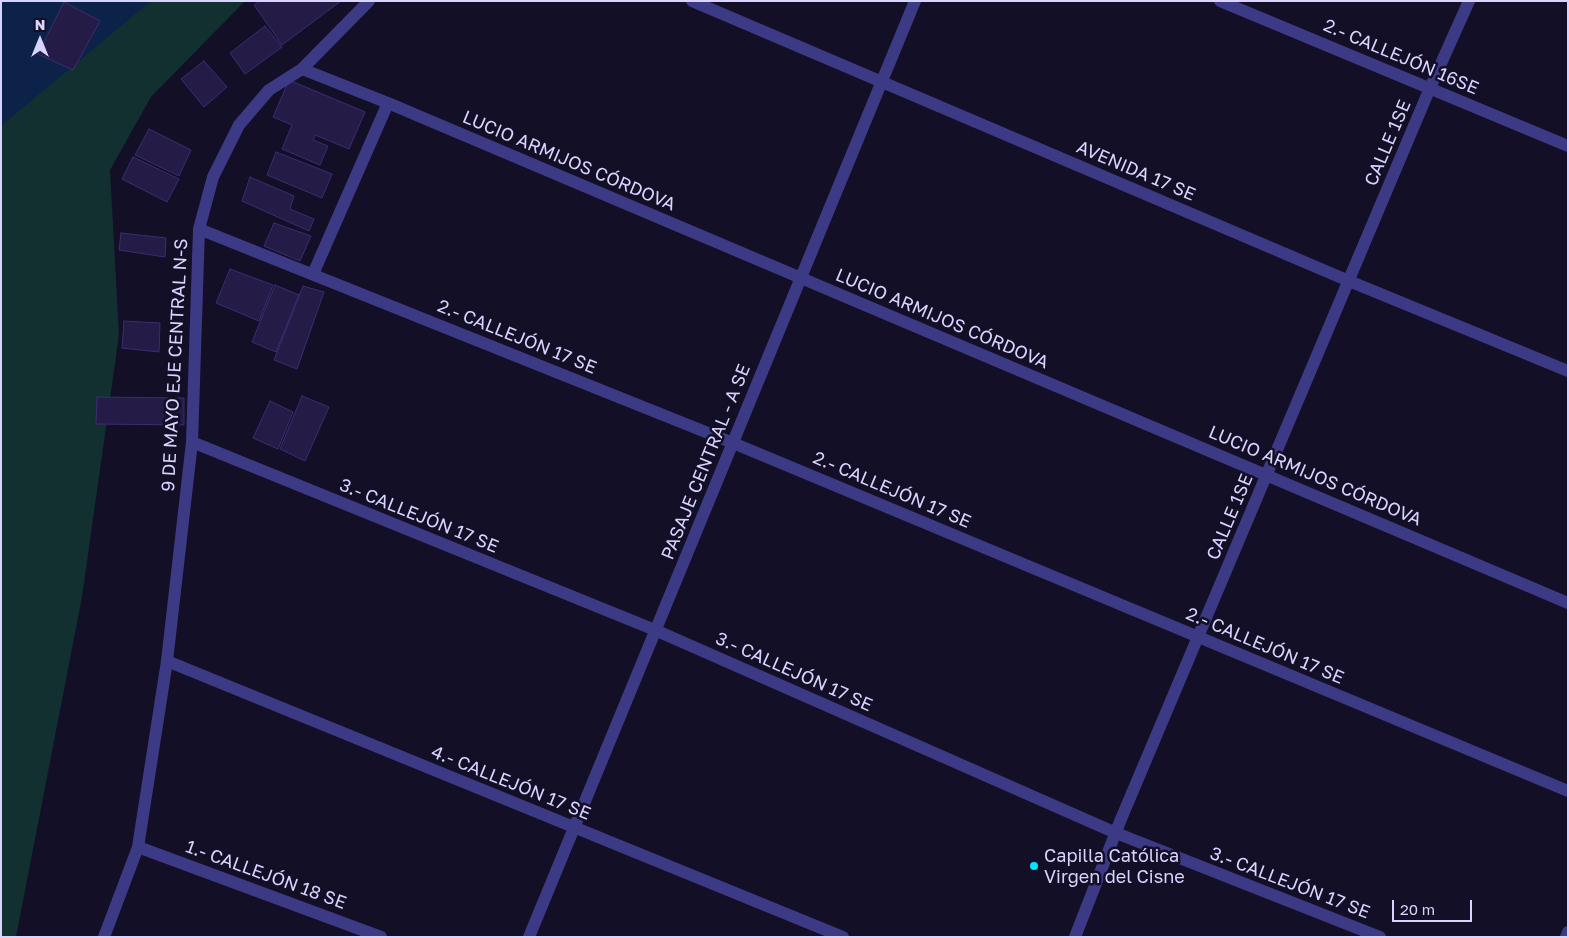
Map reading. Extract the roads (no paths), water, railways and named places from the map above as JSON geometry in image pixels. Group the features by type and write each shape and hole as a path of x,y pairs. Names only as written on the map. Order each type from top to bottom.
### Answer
{"street":[{"name":"9 DE MAYO EJE CENTRAL N-S","path":"104,937 138,847 167,661 192,442 199,229 214,177 239,125 269,90 302,69 369,1"},
{"name":"AVENIDA 17 SE","path":"692,1 1349,281 1568,371"},
{"name":"PASAJE CENTRAL - A SE","path":"529,937 915,1"},
{"name":"2.- CALLEJÓN 16SE","path":"1220,1 1568,146"},
{"name":"CALLE 1SE","path":"1075,937 1116,833 1198,638 1430,88 1469,1"},
{"name":"LUCIO ARMIJOS CÓRDOVA","path":"302,69 801,278 1568,604"},
{"path":"313,274 388,104"},
{"name":"2.- CALLEJÓN 17 SE","path":"199,229 733,443 1568,791"},
{"name":"3.- CALLEJÓN 17 SE","path":"192,442 655,630 1116,833 1380,937"},
{"name":"4.- CALLEJÓN 17 SE","path":"167,661 843,937"},
{"name":"1.- CALLEJÓN 18 SE","path":"138,847 381,937"},
{"path":"1566,937 1568,932"}],"water":[{"path":"1,1 151,1 1,126"}],"place":[{"name":"Capilla Católica Virgen del Cisne","path":"1034,866"}]}
